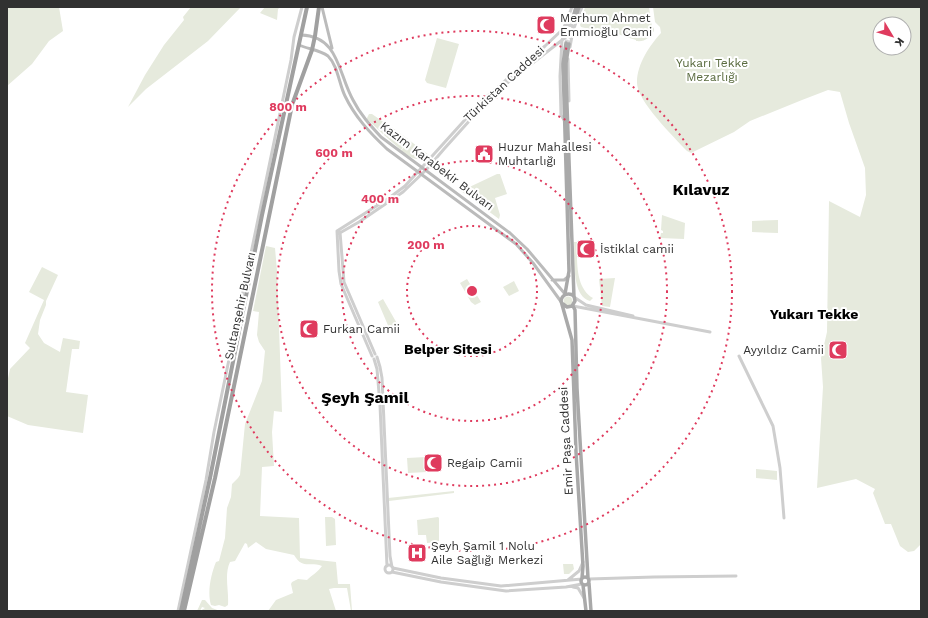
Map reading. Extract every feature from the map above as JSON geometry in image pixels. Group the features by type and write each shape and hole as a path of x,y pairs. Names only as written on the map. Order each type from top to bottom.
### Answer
{"highway":[{"name":"Sultanşehir Bulvarı","path":"181,611 212,470 262,215 307,7"},
{"name":"Sultanşehir Bulvarı","path":"184,611 215,478 292,105 312,50 320,7"}],"main road":[{"path":"320,7 334,54"},
{"path":"573,22 579,7"},
{"path":"301,35 315,36"},
{"name":"Kazım Karabekir Bulvarı","path":"315,36 325,42 334,54 352,100 364,118 386,141 510,233 527,249 565,294"},
{"path":"567,44 566,63 568,115 575,301 573,306 568,308 562,304 562,299 565,294 569,276 564,120 564,64 567,44"},
{"name":"Kazım Karabekir Bulvarı","path":"299,45 322,53 330,59 345,96 353,110 363,125 387,149 516,244 533,263 562,304"},
{"path":"552,280 564,280 569,276"},
{"path":"565,294 574,296"},
{"name":"Emir Paşa Caddesi","path":"562,304 572,340 575,438 583,562 583,584"},
{"name":"Emir Paşa Caddesi","path":"573,306 575,310 577,388 591,611"},
{"path":"582,578 584,577 589,580 587,585 583,584 586,611"}],"street":[{"name":"Sultanşehir Bulvarı","path":"178,611 206,480 295,34 302,7"},
{"path":"572,7 562,30 565,36 572,36"},
{"path":"568,115 568,63 572,36 575,32 574,28 579,7"},
{"path":"565,25 571,24 574,28"},
{"name":"Türkistan Caddesi","path":"339,232 405,186 482,101 562,30"},
{"path":"295,34 301,35"},
{"name":"Türkistan Caddesi","path":"339,232 359,222 403,192 426,170 489,99 565,36"},
{"path":"560,58 562,40"},
{"path":"293,44 299,45"},
{"path":"549,50 554,48 559,50 561,115 564,120"},
{"path":"339,232 344,282 382,378 392,572"},
{"path":"574,296 586,305 650,321"},
{"path":"573,306 710,332"},
{"path":"739,356 773,426 780,468 784,518"},
{"path":"374,357 377,369 380,405 387,566 385,569 387,572 441,582 506,591 566,587 583,584"},
{"path":"567,581 576,574 583,562"},
{"path":"387,566 442,578 501,586 567,581 582,578"},
{"path":"589,580 612,578 736,576"},
{"path":"566,587 578,588 585,601"}],"green space":[{"path":"7,7 59,7 63,31 49,41 32,64 7,86"},
{"path":"191,7 241,7 208,41 146,89 128,107 145,75 164,45 184,20 183,17"},
{"path":"265,7 281,7 278,9 277,20 260,13"},
{"path":"585,7 649,7 654,31 645,40 636,41 607,31 597,29 597,31 581,27 580,25"},
{"name":"Yukarı Tekke Mezarlığı","path":"653,7 921,7 921,544 914,551 908,552 900,546 891,524 885,524 873,493 875,489 856,479 817,488 823,387 821,358 827,332 829,201 860,217 866,195 865,168 840,92 828,90 750,121 734,132 691,153 687,151 665,128 649,108 638,90 637,82 639,68 649,49 661,33 660,27 655,22"},
{"path":"437,38 459,44 446,88 427,83 425,80"},
{"path":"369,114 372,114 389,126 383,134 367,119"},
{"path":"390,126 408,139 401,150 384,135"},
{"path":"409,140 429,155 422,159 415,159 401,151"},
{"path":"500,174 507,194 495,198 500,215 499,219 461,191"},
{"path":"662,215 685,223 684,239 660,238 661,233 663,233 661,230"},
{"path":"778,220 778,233 752,232 752,221"},
{"path":"574,242 577,242 577,265 580,281 583,288 593,298 590,301 584,298 577,284 574,266"},
{"path":"266,246 275,248 282,412 274,411 272,432 274,466 262,467 260,516 299,518 300,558 336,562 338,584 350,584 352,611 347,588 334,588 329,589 336,611 268,611 276,600 293,593 292,582 298,579 307,580 322,566 303,564 297,560 294,555 266,549 256,542 248,548 247,544 245,543 235,561 230,562 227,572 228,605 225,607 211,605 209,594 211,577 216,562 219,561 225,538 227,508 231,497 232,484 240,475 245,424 262,381 265,351 259,342 257,335 259,312 253,311"},
{"path":"42,267 58,275 46,301 46,305 40,320 38,334 44,343 60,352 63,338 80,341 79,349 72,349 66,392 88,395 83,433 28,425 7,416 7,383 10,369 30,348 25,343 44,300 29,292"},
{"path":"615,278 610,307 602,306 599,279"},
{"path":"467,279 481,302 475,305 471,302 460,283"},
{"path":"514,281 519,291 509,296 503,287"},
{"path":"568,296 573,301 568,306 563,301"},
{"path":"383,299 399,327 390,330 378,302"},
{"path":"426,457 427,472 408,473 407,458"},
{"path":"756,469 777,471 777,480 756,478"},
{"path":"454,491 454,493 389,501 388,498"},
{"path":"325,517 332,517 335,519 336,545 326,546"},
{"path":"438,517 439,541 427,543 426,535 418,535 417,520"},
{"path":"563,564 573,564 574,569 569,574 564,574"},
{"path":"202,600 205,600 212,608 220,611 197,611"}],"tunnel":[{"path":"566,43 572,21"},
{"path":"569,44 574,22"}],"place":[{"name":"Merhum Ahmet Emmioğlu Cami","path":"546,25"},
{"name":"Huzur Mahallesi Muhtarlığı","path":"484,154"},
{"name":"İstiklal camii","path":"586,249"},
{"name":"Furkan Camii","path":"309,329"},
{"name":"Ayyıldız Camii","path":"838,350"},
{"name":"Regaip Camii","path":"433,463"},
{"name":"Şeyh Şamil 1 Nolu Aile Sağlığı Merkezi","path":"417,553"}],"district":[{"name":"Kılavuz","path":"701,189"},
{"name":"Yukarı Tekke","path":"814,314"},
{"name":"Belper Sitesi","path":"448,349"},
{"name":"Şeyh Şamil","path":"365,397"}]}
